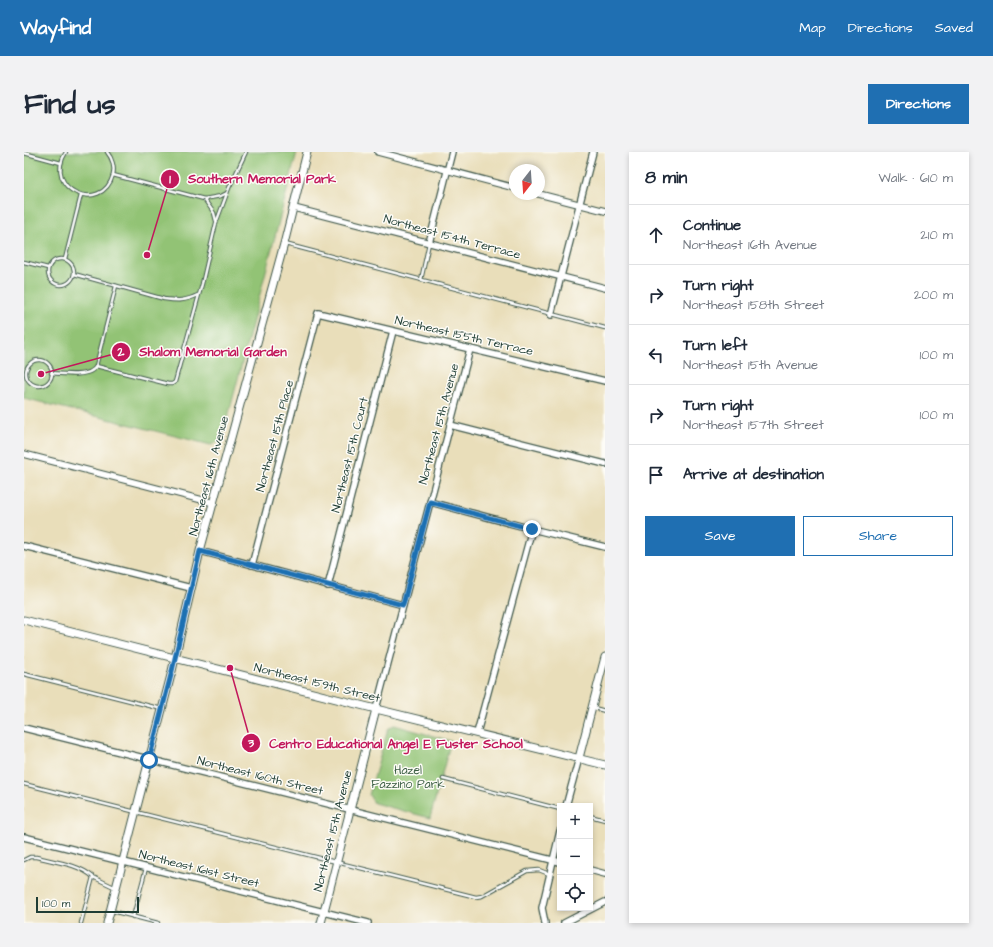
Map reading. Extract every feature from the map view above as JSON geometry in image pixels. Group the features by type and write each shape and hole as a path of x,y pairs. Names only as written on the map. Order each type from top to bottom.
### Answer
{"street":[{"name":"Northeast 16th Avenue","path":"106,923 175,659 200,551 294,208 307,152"},
{"path":"378,152 509,186"},
{"path":"429,243 452,152"},
{"path":"551,315 593,152"},
{"path":"545,196 605,211"},
{"name":"Northeast 154th Terrace","path":"294,208 605,288"},
{"name":"Northeast 155th Terrace","path":"318,313 605,381"},
{"name":"Northeast 15th Place","path":"252,565 318,313"},
{"name":"Northeast 15th Court","path":"328,586 393,331"},
{"name":"Northeast 15th Avenue","path":"321,923 470,349"},
{"path":"450,425 605,464"},
{"path":"24,454 214,503"},
{"path":"430,502 532,529 605,546"},
{"path":"477,733 532,529"},
{"path":"24,546 191,588"},
{"path":"200,551 403,605"},
{"name":"Northeast 159th Street","path":"24,620 175,659 605,765"},
{"path":"567,803 605,657"},
{"name":"Northeast 160th Street","path":"24,728 557,861"},
{"name":"Northeast 161st Street","path":"24,837 368,923"},
{"path":"546,923 542,908 558,839"},
{"path":"593,871 605,874"},
{"path":"564,923 605,902"}],"lane":[{"path":"66,152 61,163 61,176 64,183 70,189 81,195 92,195 100,192 111,181 113,175 113,164 107,152"},
{"path":"96,366 172,384 175,382 199,294 216,221 227,192 246,152"},
{"path":"24,153 61,163"},
{"path":"113,175 204,199 221,196 227,192"},
{"path":"65,259 81,195"},
{"path":"204,199 214,213 216,221"},
{"path":"421,280 429,243"},
{"path":"284,244 605,328"},
{"path":"58,258 65,259 73,266 74,274 70,282 66,284 57,284 50,279 48,275 48,268 54,260 58,258"},
{"path":"24,262 48,268"},
{"path":"74,274 164,299 178,301 188,300 199,294"},
{"path":"51,373 76,374 90,373 94,370 116,286"},
{"path":"41,361 48,365 51,377 46,384 38,386 30,383 25,371 33,362 41,361"},
{"path":"24,674 162,709"},
{"path":"592,708 605,711"},
{"path":"443,779 557,808"},
{"path":"24,784 136,811 336,863 479,897 527,871 539,870 549,874"},
{"path":"593,817 605,820"},
{"path":"24,860 30,857 36,857 77,867 116,888"},
{"path":"133,917 146,867"},
{"path":"81,923 94,877"},
{"path":"110,911 158,923"}],"green space":[{"path":"24,152 297,152 222,440 211,445 24,398"},
{"name":"Hazel Fazzino Park","path":"394,725 451,741 430,818 374,803 369,795 388,729"}],"place":[{"name":"Southern Memorial Park","path":"147,255"},
{"name":"Shalom Memorial Garden","path":"41,374"},
{"name":"Centro Educational Angel E Fuster School","path":"230,668"}],"route":[{"path":"149,760 172,671 200,551 403,605 430,502 532,529"}]}
